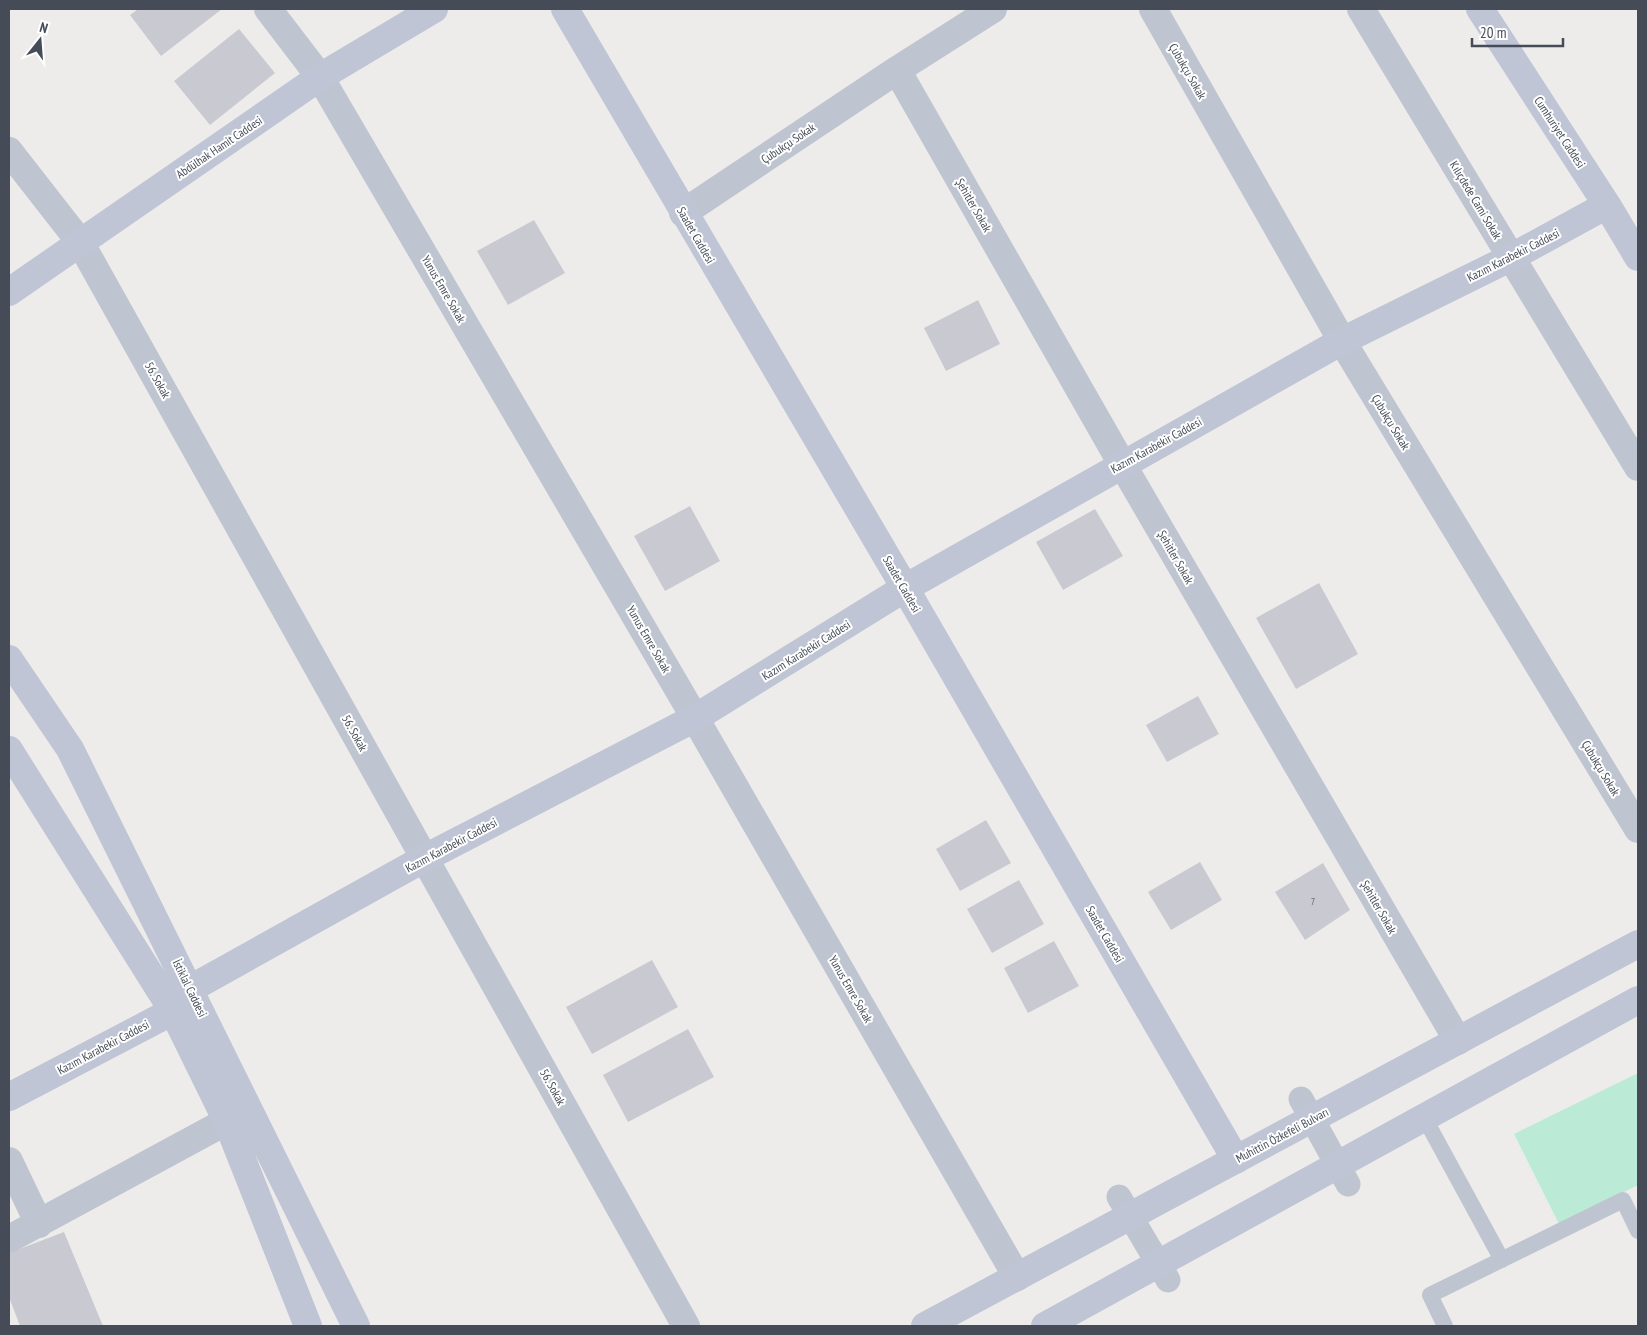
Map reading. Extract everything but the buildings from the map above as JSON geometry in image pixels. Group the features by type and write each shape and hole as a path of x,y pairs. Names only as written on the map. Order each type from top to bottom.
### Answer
{"main road":[{"name":"Abdülhak Hamit Caddesi","path":"9,292 320,77 434,9"},
{"name":"Saadet Caddesi","path":"565,9 683,213 905,588 1236,1160"},
{"name":"Cumhuriyet Caddesi","path":"1480,9 1607,205 1638,257"},
{"name":"Kazım Karabekir Caddesi","path":"9,1097 173,1010 190,989 425,858 696,718 905,588 1342,341 1510,258 1607,205"},
{"name":"İstiklal Caddesi","path":"9,659 70,749 356,1326"},
{"name":"İstiklal Caddesi","path":"9,750 173,1010 227,1121 308,1326"},
{"name":"Muhittin Özkefeli Bulvarı","path":"925,1326 1017,1277 1125,1206 1236,1160 1307,1109 1458,1041 1638,944"},
{"path":"1045,1326 1163,1272 1343,1174 1424,1117 1638,1000"}],"street":[{"name":"Yunus Emre Sokak","path":"268,9 320,77 696,718 1017,1277"},
{"name":"Çubukçu Sokak","path":"683,213 897,70 993,9"},
{"name":"Çubukçu Sokak","path":"1153,9 1342,341 1638,829"},
{"name":"Kılıçdede Cami Sokak","path":"1361,9 1638,467"},
{"name":"Şehitler Sokak","path":"897,70 1122,464 1458,1041"},
{"name":"56. Sokak","path":"9,151 80,242 686,1326"},
{"path":"1307,1109 1343,1174"},
{"path":"9,1239 227,1121"},
{"path":"9,1162 39,1224"},
{"path":"1125,1206 1163,1272"}],"lane":[{"path":"1424,1117 1502,1260"},
{"path":"1445,1326 1430,1295 1623,1200 1638,1231"}],"green space":[{"path":"1638,1073 1638,1185 1559,1224 1514,1134"}]}
